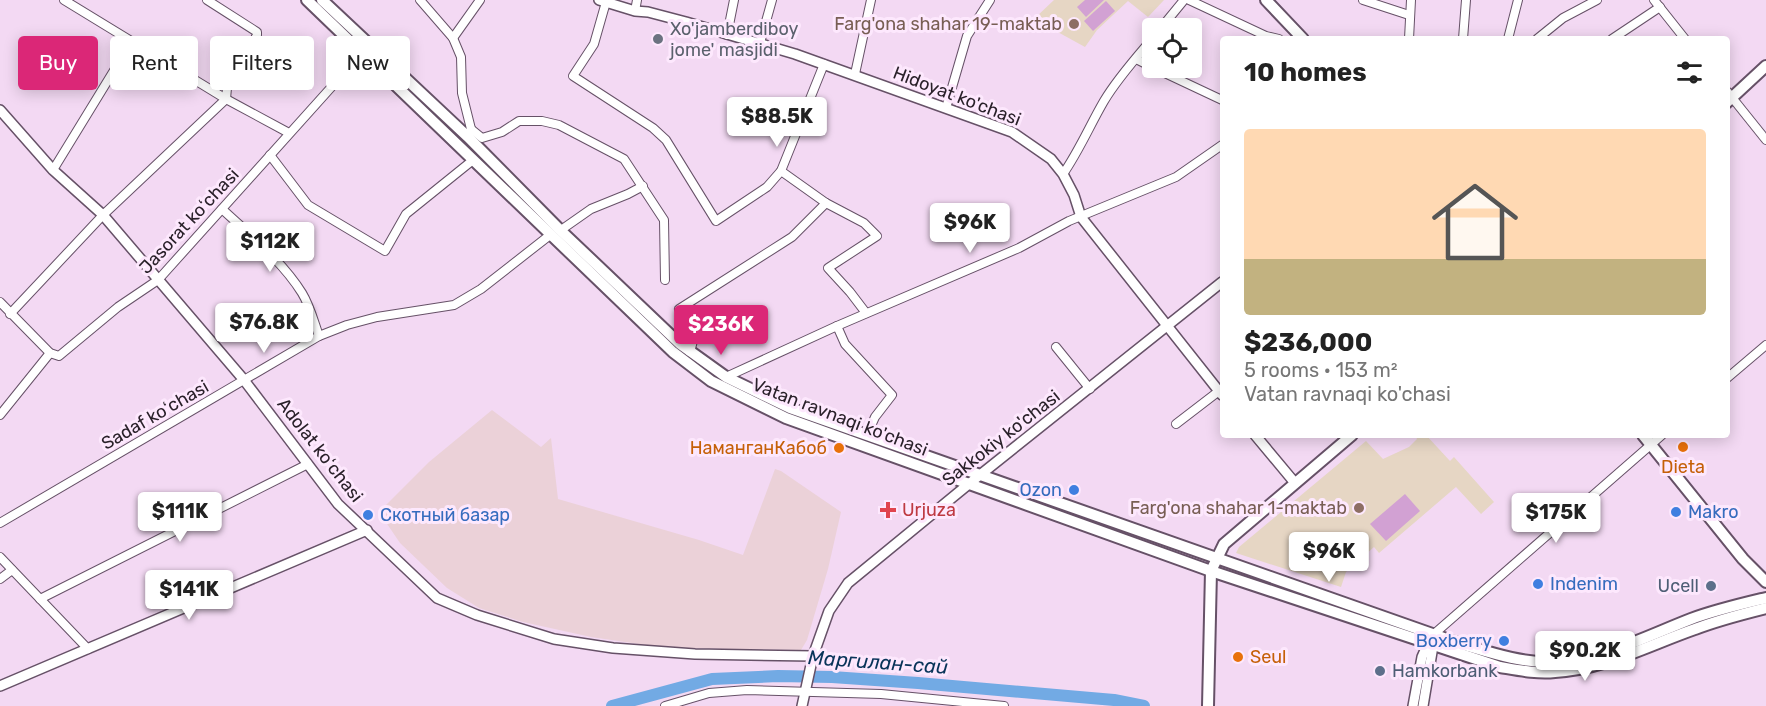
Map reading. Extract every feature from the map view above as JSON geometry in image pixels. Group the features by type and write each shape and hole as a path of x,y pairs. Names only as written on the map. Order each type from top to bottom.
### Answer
{"main road":[{"name":"Vatan ravnaqi ko'chasi","path":"307,0 344,36"},
{"name":"Vatan ravnaqi ko'chasi","path":"322,0 470,133 539,217"},
{"path":"1266,0 1300,36"},
{"path":"1730,95 1766,66"},
{"name":"Vatan ravnaqi ko'chasi","path":"400,90 473,160 539,217 673,352 711,381 786,417 1211,571"},
{"name":"Vatan ravnaqi ko'chasi","path":"555,233 690,352 726,377 790,408 1215,558"},
{"path":"1209,706 1211,571 1215,558 1224,544 1348,438"},
{"path":"1646,438 1743,559 1766,582"},
{"path":"1215,558 1500,667 1522,671 1577,670 1606,663 1695,629 1766,609"},
{"path":"1211,571 1431,641 1524,661 1552,662 1603,653 1718,610 1766,598"}],"street":[{"path":"64,0 124,36"},
{"path":"10,314 103,215 226,99 227,88 257,36 257,32 207,0"},
{"path":"420,0 453,38 461,57 462,93 470,133 488,138 519,121 542,121 559,125 624,159 664,220 665,280"},
{"path":"453,38 480,0"},
{"path":"635,11 637,0"},
{"path":"727,35 734,0"},
{"path":"760,44 772,0"},
{"path":"855,74 871,0"},
{"path":"945,108 967,36 990,0"},
{"path":"1170,18 1186,0 1266,36"},
{"path":"1363,0 1409,15"},
{"path":"1409,36 1411,0"},
{"path":"1463,36 1466,0"},
{"path":"1509,36 1518,0"},
{"path":"1541,36 1563,18 1597,0"},
{"path":"603,1 594,44 573,76 653,128 666,140 716,221 767,187 781,171 824,64"},
{"name":"Hidoyat ko'chasi","path":"603,1 824,64 1012,132 1051,159 1063,174 1074,195 1081,217 1220,392"},
{"path":"1616,36 1657,3 1683,36"},
{"path":"1063,174 1074,159 1104,100 1142,52"},
{"path":"1136,59 1142,62"},
{"path":"53,170 110,77"},
{"path":"1176,78 1220,99"},
{"path":"198,82 289,133"},
{"name":"Jasorat koʻchasi","path":"0,415 50,353 59,356 118,307 158,280 328,90"},
{"path":"1730,99 1766,140"},
{"name":"Adolat koʻchasi","path":"0,110 53,170 103,215 244,380 338,504 438,598 477,615 554,639 613,648 683,653 813,656"},
{"path":"726,377 866,313 1019,248 1069,221 1176,177 1220,146"},
{"path":"270,155 308,205 385,251 405,214 473,160"},
{"path":"781,171 826,203 864,223 877,236 828,268 866,313"},
{"name":"Sadaf koʻchasi","path":"0,523 319,336 377,317 454,306 591,209 643,186"},
{"path":"690,352 693,341 679,309 792,237 826,203"},
{"path":"222,209 280,264 303,295 319,336"},
{"name":"Sakkokiy ko'chasi","path":"802,706 813,656 829,611 849,583 970,483 1220,284"},
{"path":"0,302 50,353"},
{"path":"837,326 845,344 892,395 875,417 867,435"},
{"path":"1730,376 1766,345"},
{"path":"1056,347 1090,389"},
{"path":"1176,424 1220,394"},
{"path":"1258,438 1295,483"},
{"path":"1413,706 1422,657 1431,641 1658,438"},
{"path":"40,598 308,464"},
{"path":"0,686 367,530"},
{"path":"0,557 88,649"},
{"path":"0,579 12,570"},
{"path":"1423,706 1431,641"},
{"path":"665,706 709,693 747,690 881,694 1004,706"}],"shaded area":[{"name":"Farg'ona shahar 19-maktab","path":"1054,0 1164,0 1148,17 1128,1 1097,30 1085,47 1034,19"},
{"path":"1085,0 1104,0 1086,17 1077,7"},
{"path":"1106,1 1115,11 1093,31 1084,21"},
{"path":"492,410 541,447 551,438 558,499 743,555 775,469 841,512 828,569 807,640 801,650 666,648 591,637 523,622 479,608 447,588 400,543 379,512 429,462"},
{"name":"Farg'ona shahar 1-maktab","path":"1429,438 1450,461 1454,457 1494,502 1481,514 1456,487 1379,553 1374,547 1346,572 1341,587 1236,553 1239,547 1366,441 1383,459 1409,447 1417,439"},
{"path":"1405,494 1420,511 1386,541 1370,524"}],"waterway":[{"name":"Маргилан-сай","path":"612,706 712,679 778,676 918,683 1114,700 1144,706"}],"place":[{"name":"Farg'ona shahar 19-maktab","path":"1074,24"},
{"name":"Xo'jamberdiboy jome' masjidi","path":"658,39"},
{"name":"Dieta","path":"1683,447"},
{"name":"НаманганКабоб","path":"839,448"},
{"name":"Ozon","path":"1074,490"},
{"name":"Farg'ona shahar 1-maktab","path":"1359,508"},
{"name":"Urjuza","path":"888,510"},
{"name":"Makro","path":"1676,512"},
{"name":"Скотный базар","path":"368,515"},
{"name":"Indenim","path":"1538,584"},
{"name":"Ucell","path":"1711,586"},
{"name":"Boxberry","path":"1504,641"},
{"name":"Seul","path":"1238,657"},
{"name":"Hamkorbank","path":"1380,671"}]}
